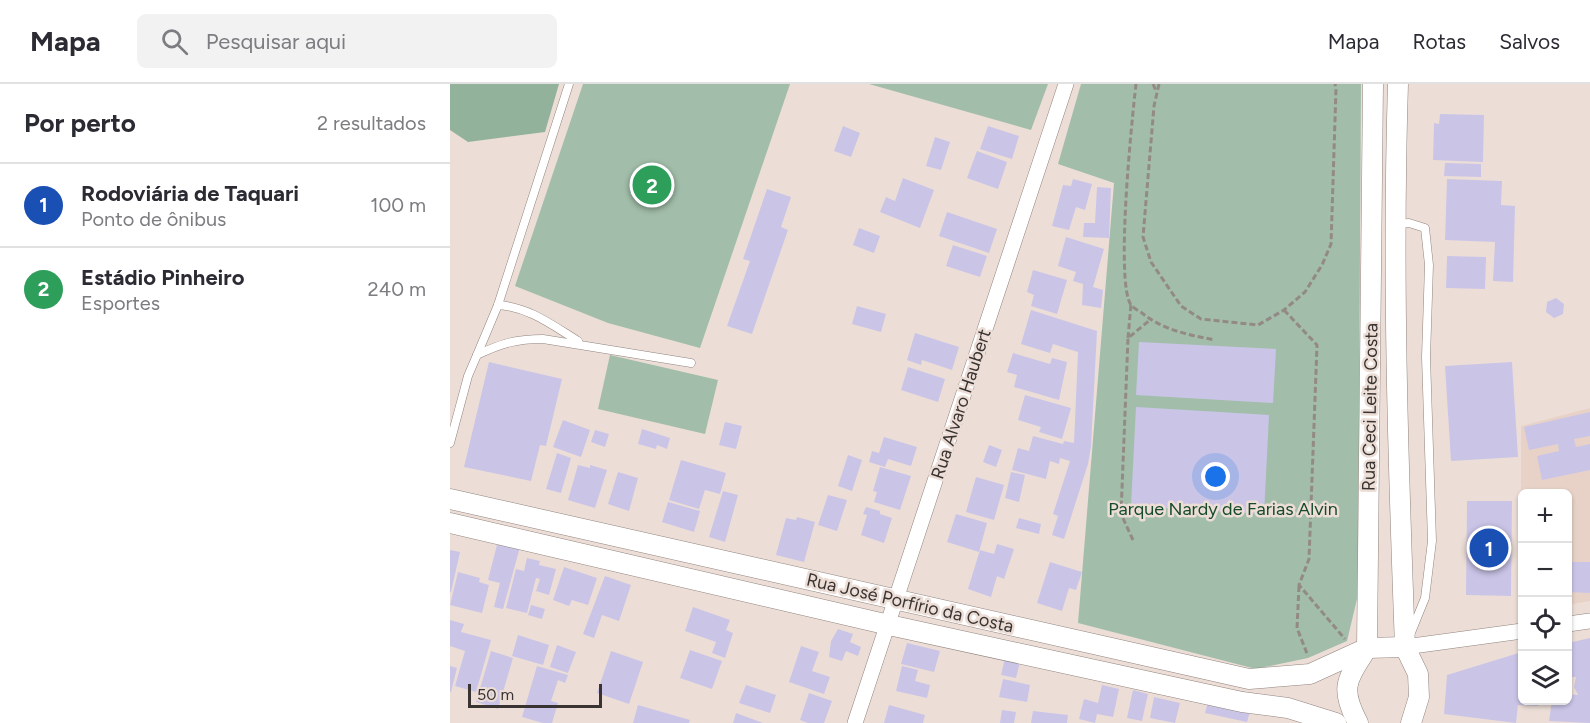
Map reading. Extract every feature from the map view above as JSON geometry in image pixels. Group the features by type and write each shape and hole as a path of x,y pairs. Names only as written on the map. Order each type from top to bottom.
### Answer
{"street":[{"name":"Rua Alvaro Haubert","path":"855,723 1066,84"},
{"name":"Rua Ceci Leite Costa","path":"1367,648 1373,84"},
{"name":"Rua Ceci Leite Costa","path":"1398,84 1395,224 1397,412 1405,647 1418,674 1419,697 1411,723"},
{"path":"1372,224 1395,224"},
{"name":"Rua José Porfírio da Costa","path":"450,500 1249,679 1310,674 1367,648"},
{"name":"Rua José Porfírio da Costa","path":"450,523 889,625 1242,702 1288,708 1336,723"},
{"path":"631,565 637,542"},
{"path":"1572,623 1590,621"},
{"path":"1358,723 1347,699 1346,686 1351,673 1367,648 1405,647 1518,632"}],"lane":[{"path":"450,443 468,376 498,305 569,84"},
{"path":"1395,224 1409,223 1425,228 1430,265 1426,357 1432,541 1425,598 1405,647"},
{"path":"498,305 511,306 537,314 582,344"},
{"path":"477,355 501,343 521,339 543,339 690,363"}],"path":[{"path":"1133,540 1121,514 1131,304 1124,274 1129,142 1136,84"},
{"path":"1153,84 1157,92"},
{"path":"1159,84 1154,106 1143,237 1151,262 1181,306 1201,319 1258,325 1284,310 1305,292 1322,265 1331,244 1335,84"},
{"path":"1131,304 1154,323 1182,333 1215,340"},
{"path":"1284,310 1317,345 1310,559 1299,585 1297,627 1308,658"},
{"path":"1128,338 1150,320"},
{"path":"1299,585 1347,641"}],"shaded area":[{"path":"1590,408 1590,601 1572,604 1572,489 1521,489 1521,426"}],"green space":[{"path":"450,84 559,84 545,132 468,142 450,130"},
{"path":"583,84 790,84 700,348 608,323 515,286"},
{"path":"869,84 1048,84 1031,130"},
{"name":"Parque Nardy de Farias Alvin","path":"1081,84 1361,84 1358,595 1347,641 1308,658 1256,669 1078,623 1114,183 1058,164"},
{"path":"610,355 718,380 705,434 598,409"}],"building":[{"path":"1440,114 1484,115 1483,162 1433,160 1434,123 1439,124"},
{"path":"843,126 860,133 851,157 834,151"},
{"path":"988,126 1019,136 1012,159 980,149"},
{"path":"935,137 950,142 941,170 926,166"},
{"path":"977,151 1007,162 998,189 967,178"},
{"path":"1445,163 1481,164 1481,177 1444,176"},
{"path":"903,178 934,190 920,228 880,212 886,197 895,201"},
{"path":"1073,179 1092,184 1085,210 1076,207 1069,230 1052,226 1063,185 1071,186"},
{"path":"1447,179 1502,181 1501,205 1515,206 1513,282 1493,281 1495,242 1445,240"},
{"path":"1097,187 1111,188 1109,238 1083,237 1084,223 1095,223"},
{"path":"767,189 791,197 781,227 788,230 752,334 727,326 750,261 743,259"},
{"path":"947,212 997,229 989,253 939,236"},
{"path":"859,228 880,236 874,253 853,245"},
{"path":"1066,237 1104,249 1093,287 1103,290 1101,308 1082,305 1083,284 1073,281 1076,272 1058,266"},
{"path":"953,245 987,256 980,277 946,266"},
{"path":"1447,256 1486,257 1485,289 1446,288"},
{"path":"1033,270 1067,280 1057,314 1031,306 1034,295 1027,292"},
{"path":"1556,298 1564,304 1563,314 1554,318 1546,312 1547,302"},
{"path":"857,306 886,314 881,332 852,324"},
{"path":"1031,310 1097,331 1091,447 1088,464 1064,539 1052,535 1058,516 1053,514 1070,461 1060,458 1059,464 1050,461 1046,479 1012,470 1018,448 1029,451 1033,436 1063,444 1064,441 1074,443 1078,352 1053,344 1050,353 1021,344"},
{"path":"915,333 959,347 952,370 922,360 921,365 907,360"},
{"path":"1139,342 1276,349 1273,403 1136,395"},
{"path":"1013,353 1050,364 1052,358 1067,362 1059,400 1014,387 1017,375 1007,372"},
{"path":"489,362 562,379 546,446 540,445 531,481 464,467"},
{"path":"1512,362 1518,457 1451,461 1445,366"},
{"path":"908,367 945,379 938,402 901,390"},
{"path":"1025,395 1071,408 1062,439 1039,432 1041,427 1018,420"},
{"path":"1136,407 1269,415 1264,514 1131,506"},
{"path":"1590,412 1590,436 1574,439 1576,447 1590,444 1590,470 1542,480 1537,456 1559,451 1558,444 1529,450 1524,427"},
{"path":"563,420 590,430 581,457 553,447"},
{"path":"725,422 742,426 736,449 719,445"},
{"path":"642,429 670,438 667,449 657,445 656,449 638,444"},
{"path":"595,430 609,434 605,447 591,442"},
{"path":"884,437 917,447 911,466 888,459 885,467 869,462 872,451 879,453"},
{"path":"989,445 1002,450 996,467 983,462"},
{"path":"557,453 571,458 561,493 546,489"},
{"path":"848,455 862,460 852,491 838,486"},
{"path":"681,460 726,473 720,494 705,490 699,509 669,500"},
{"path":"578,465 590,468 590,465 607,470 595,508 568,500"},
{"path":"880,467 911,476 900,510 874,502 877,492 873,491"},
{"path":"618,472 638,478 629,511 608,504"},
{"path":"1011,472 1025,475 1019,502 1005,498"},
{"path":"976,477 1004,485 994,520 966,512"},
{"path":"723,491 738,495 725,542 709,537"},
{"path":"828,495 847,500 837,531 818,525"},
{"path":"1467,501 1512,501 1511,596 1466,595"},
{"path":"668,502 700,511 694,532 662,522"},
{"path":"866,507 892,518 884,543 861,535 867,515 863,514"},
{"path":"956,514 987,523 979,552 947,542"},
{"path":"797,517 815,522 804,562 776,555 786,518 796,520"},
{"path":"1019,518 1041,524 1039,534 1016,528"},
{"path":"498,541 520,547 503,609 494,607 500,583 488,580"},
{"path":"997,544 1014,549 1004,579 997,576 991,597 968,589 980,550 994,554"},
{"path":"450,550 460,552 451,592 450,592"},
{"path":"527,558 540,561 539,565 556,569 549,595 536,591 540,579 536,578 527,613 506,608 516,569 524,571"},
{"path":"1050,562 1082,572 1076,590 1069,588 1062,611 1037,603"},
{"path":"1572,562 1590,562 1590,593 1572,592"},
{"path":"564,567 597,578 588,605 572,600 569,606 553,600"},
{"path":"458,572 480,578 479,582 489,585 482,613 450,605"},
{"path":"605,576 631,585 619,621 602,615 594,638 583,634"},
{"path":"531,605 545,609 542,619 528,615"},
{"path":"693,607 730,620 726,630 733,633 725,658 712,653 716,642 685,631"},
{"path":"450,620 464,624 461,632 491,640 476,692 455,686 465,651 450,646"},
{"path":"838,629 853,634 850,642 861,647 858,656 846,651 842,661 829,657 831,641"},
{"path":"518,635 549,645 543,665 512,656"},
{"path":"1590,638 1590,723 1549,721 1551,705 1572,705 1572,694 1578,695 1574,687 1576,677 1572,677 1572,642"},
{"path":"907,643 940,651 934,672 901,664"},
{"path":"557,645 576,652 568,673 550,667"},
{"path":"801,646 819,652 812,671 830,677 824,694 789,682"},
{"path":"690,650 722,661 712,689 680,678"},
{"path":"491,651 513,658 498,709 476,702"},
{"path":"611,651 643,662 629,704 597,693"},
{"path":"1518,653 1516,723 1444,714 1447,675"},
{"path":"1005,658 1020,662 1016,678 1001,675"},
{"path":"450,666 457,668 451,692 450,692"},
{"path":"537,666 568,675 565,683 558,680 551,701 558,703 552,723 522,717"},
{"path":"902,666 918,670 915,681 930,685 927,698 896,691"},
{"path":"1003,679 1030,685 1027,702 999,697"},
{"path":"746,685 776,695 770,713 739,703"},
{"path":"1102,685 1119,689 1113,717 1097,714 1095,723 1079,719 1084,699 1098,703"},
{"path":"1133,690 1148,694 1142,721 1127,718"},
{"path":"809,693 832,701 824,723 808,723 800,720"},
{"path":"1154,697 1180,703 1175,723 1150,718"},
{"path":"1208,702 1250,711 1247,722 1205,713"},
{"path":"638,705 690,720 689,723 633,723"},
{"path":"889,705 925,715 923,723 884,723"},
{"path":"1002,710 1016,712 1014,723 1000,723"},
{"path":"1033,711 1068,715 1067,723 1031,723"},
{"path":"736,713 763,723 733,723"}],"place":[{"name":"Estádio Pinheiro","path":"652,185"},
{"name":"Rodoviária de Taquari","path":"1489,548"}]}
